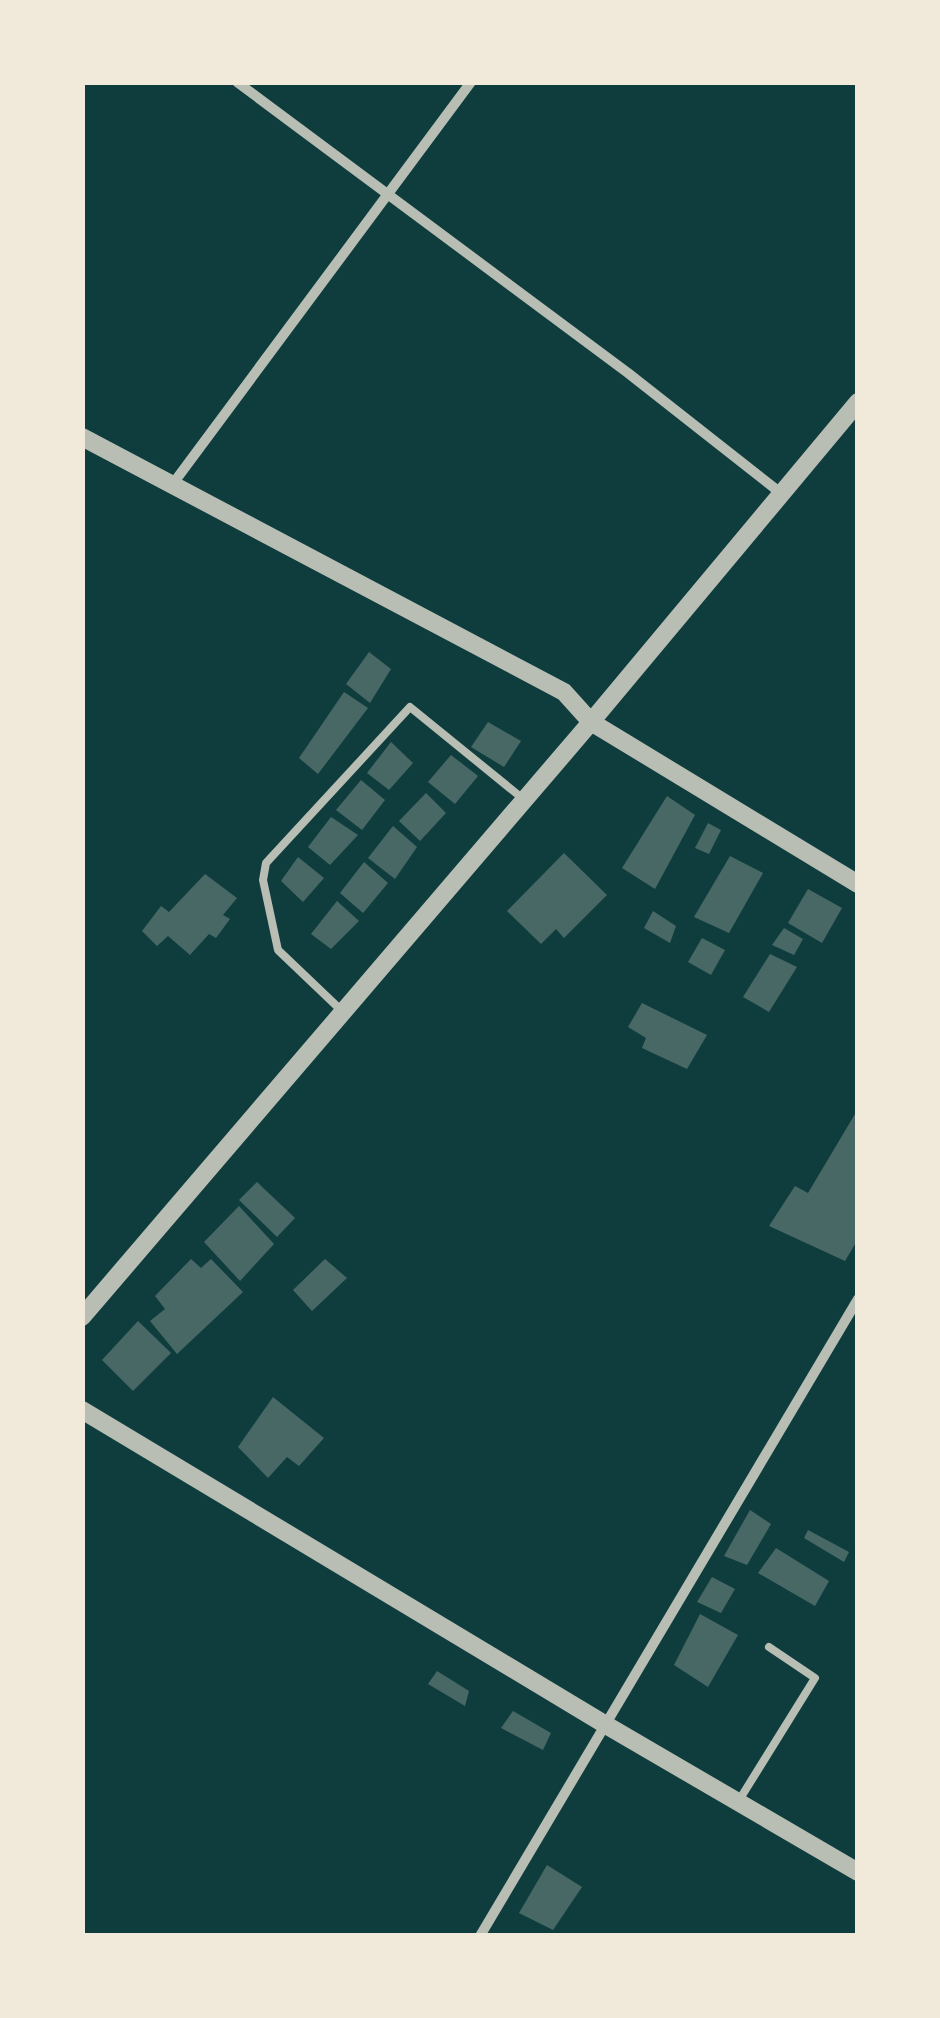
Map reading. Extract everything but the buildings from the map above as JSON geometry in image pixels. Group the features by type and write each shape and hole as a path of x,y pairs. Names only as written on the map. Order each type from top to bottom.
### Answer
{"street":[{"path":"237,82 782,494"},
{"path":"172,485 471,82"},
{"path":"82,1317 591,722 858,402"},
{"path":"82,437 564,692 591,722 858,884"},
{"path":"480,1936 858,1299"},
{"path":"82,1410 858,1872"}],"lane":[{"path":"344,1012 278,950 263,880 266,864 410,707 524,800"},
{"path":"738,1802 815,1678 769,1647"}]}
